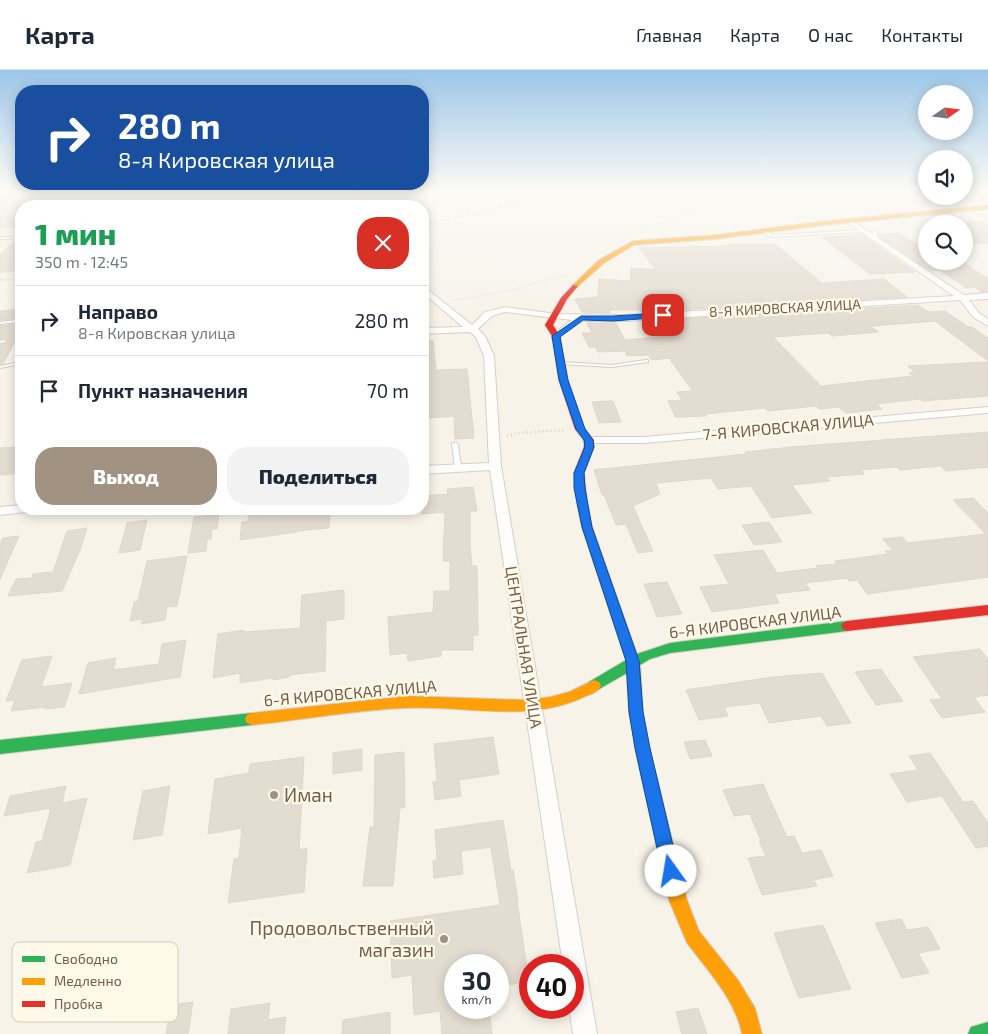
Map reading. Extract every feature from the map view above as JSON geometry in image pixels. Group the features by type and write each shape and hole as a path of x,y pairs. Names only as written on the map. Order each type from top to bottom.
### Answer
{"street":[{"path":"729,235 642,242 622,248 583,277 564,298 549,326 556,336 564,380 580,429 589,440 589,447 579,473 579,488 587,527 633,661 636,712 642,748 678,900 693,937 731,987 748,1015 752,1034"},
{"path":"868,235 963,298 976,315 988,324"},
{"name":"ЦЕНТРАЛЬНАЯ УЛИЦА","path":"429,293 473,329 486,346 489,356 495,466 585,1034"},
{"name":"8-Я КИРОВСКАЯ УЛИЦА","path":"473,329 485,315 500,309 518,309 554,316 620,318 988,296"},
{"path":"556,336 581,318"},
{"path":"429,331 473,329"},
{"name":"7-Я КИРОВСКАЯ УЛИЦА","path":"589,440 644,440 988,410"},
{"path":"429,470 495,466"},
{"path":"0,511 15,509"},
{"name":"6-Я КИРОВСКАЯ УЛИЦА","path":"0,747 408,702 533,706 575,696 590,689 633,661 670,648 988,610"},
{"path":"978,1034 988,1032"}],"lane":[{"path":"770,235 792,235"},
{"path":"875,235 876,240"},
{"path":"0,238 10,238"},
{"path":"0,323 15,321"},
{"path":"560,363 612,366 646,361"},
{"path":"0,367 15,364"},
{"path":"455,444 458,468"}],"path":[{"path":"493,444 507,436 518,433 580,429"}],"building":[{"path":"862,235 915,272 870,274 822,237"},
{"path":"879,235 901,235 918,245 918,263 879,237"},
{"path":"973,235 988,235 988,243 973,244"},
{"path":"15,241 15,271 0,272 0,254"},
{"path":"727,244 775,244 822,283 884,279 907,297 641,312 640,310 609,310 610,313 582,312 575,299 598,297 599,279 630,281 631,268 656,270 639,248 728,246"},
{"path":"973,269 988,279 988,291 981,292 975,287 966,288 940,270"},
{"path":"918,305 928,312 945,311 988,338 988,361 935,321 871,326 878,332 832,336 829,333 773,337 821,386 913,376 909,373 915,372 908,366 988,362 988,396 922,401 920,399 876,404 882,409 846,413 839,407 819,409 816,406 768,411 765,408 706,414 706,416 675,417 668,401 682,400 677,392 693,391 669,358 652,360 648,355 627,356 625,351 598,352 595,347 589,347 582,333 592,333 587,323 616,323 625,340 660,337 648,321"},
{"path":"15,310 15,318 0,320 0,311"},
{"path":"15,324 15,341 3,364 0,364 0,345 8,342 5,338 0,339 0,326"},
{"path":"429,341 433,341 436,370 467,369 474,438 455,439 454,416 429,418"},
{"path":"613,401 621,422 599,423 592,402"},
{"path":"988,432 988,467 946,471 941,466 900,470 897,467 861,470 864,474 827,477 830,481 792,485 812,513 772,518 751,486 718,489 711,478 656,483 660,494 633,506 653,551 638,553 626,524 616,525 604,495 602,495 594,470 746,454 745,452 791,447"},
{"path":"15,447 15,474 0,475 0,448"},
{"path":"473,487 477,511 470,511 470,545 472,566 477,566 478,635 473,635 473,650 441,650 441,656 408,661 407,653 390,655 388,617 433,612 434,591 450,591 450,561 443,561 445,512 429,513 429,495 448,494 447,489"},
{"path":"973,498 988,513 988,577 867,594 857,580 849,581 847,578 805,583 810,590 774,594 779,603 712,612 700,587 729,584 714,555 763,550 777,573 837,564 835,561 888,554 885,551 893,551 883,539 902,537 907,543 986,534 953,500"},
{"path":"219,515 217,529 212,529 211,539 207,539 206,551 188,553 194,517"},
{"path":"249,515 330,515 329,528 240,540 242,522 248,521"},
{"path":"147,520 140,550 119,553 127,523"},
{"path":"769,522 782,542 754,545 742,525"},
{"path":"87,528 80,550 62,591 8,596 16,579 32,578 33,574 53,572 67,531"},
{"path":"19,536 0,579 0,544 3,538"},
{"path":"187,556 177,606 167,607 165,620 141,624 143,619 130,621 134,602 138,601 147,561"},
{"path":"667,582 682,614 657,617 644,584"},
{"path":"344,590 344,619 326,621 325,671 289,675 289,677 273,680 273,678 240,683 240,673 213,678 218,634 244,630 244,632 300,628 302,595"},
{"path":"186,640 180,677 79,694 88,663 116,658 113,670 159,664 162,644"},
{"path":"980,649 988,659 988,695 974,697 985,712 942,718 930,700 942,699 913,657"},
{"path":"52,656 41,687 72,683 64,707 11,711 15,700 6,701 22,660"},
{"path":"881,669 903,701 876,705 855,672"},
{"path":"822,673 851,723 827,726 821,716 769,723 760,703 724,707 728,716 699,720 686,690 773,677"},
{"path":"493,737 499,774 459,780 461,796 435,800 433,782 437,781 434,744"},
{"path":"705,740 712,756 690,759 684,742"},
{"path":"362,749 362,770 333,774 333,753"},
{"path":"404,752 405,807 400,808 393,886 363,886 370,827 374,827 375,755"},
{"path":"930,753 963,802 973,801 988,823 988,846 976,848 942,796 907,802 890,774 918,770 909,756"},
{"path":"304,757 299,850 307,848 304,892 228,903 234,859 239,858 242,828 208,834 215,779 249,773 250,764"},
{"path":"763,784 787,837 794,836 802,853 821,850 833,876 814,880 817,886 762,895 748,858 766,856 759,841 761,841 750,814 734,816 723,790"},
{"path":"66,786 62,803 87,798 70,865 27,873 36,842 42,841 51,808 4,816 10,796"},
{"path":"170,786 162,835 133,840 143,791"},
{"path":"503,820 511,871 513,870 525,954 519,954 519,983 509,985 509,954 444,954 444,1019 490,1019 492,1034 442,1034 440,1011 414,1015 412,975 392,978 390,921 500,905 491,847 461,851 463,874 434,878 433,861 437,860 435,830"},
{"path":"901,919 907,930 928,927 940,949 918,953 929,973 902,978 875,923"},
{"path":"823,925 851,989 799,998 774,933"},
{"path":"193,1002 188,1034 166,1034 168,1022 178,1022 178,1004"},
{"path":"270,1003 268,1020 286,1017 284,1034 228,1034 231,1009"},
{"path":"698,1008 707,1034 682,1034 676,1012"},
{"path":"390,1012 390,1034 342,1034 343,1020"}],"railway":[{"path":"0,280 15,279"}],"traffic: fast":[{"path":"582,503 587,527 633,661 636,712 641,743"},
{"path":"594,686 646,655 670,648 847,626"},
{"path":"0,747 252,719"},
{"path":"978,1034 988,1032"}],"traffic: slow":[{"path":"575,286 587,273 617,251 633,243 731,235"},
{"path":"252,719 407,702 527,706 550,703 572,697 594,686"},
{"path":"641,743 678,900 693,937 731,987 748,1015 752,1034"}],"traffic: jam":[{"path":"575,286 564,298 549,325 556,336 563,380 580,429 589,440 589,447 579,473 582,503"},
{"path":"847,626 988,610"}],"place":[{"name":"Иман","path":"274,795"},
{"name":"Продовольственный магазин","path":"444,939"}],"route":[{"path":"663,315 613,319 581,318 556,336 564,380 580,429 589,440 589,447 582,461 579,473 579,488 587,527 633,661 636,712 642,748 671,871"}]}
